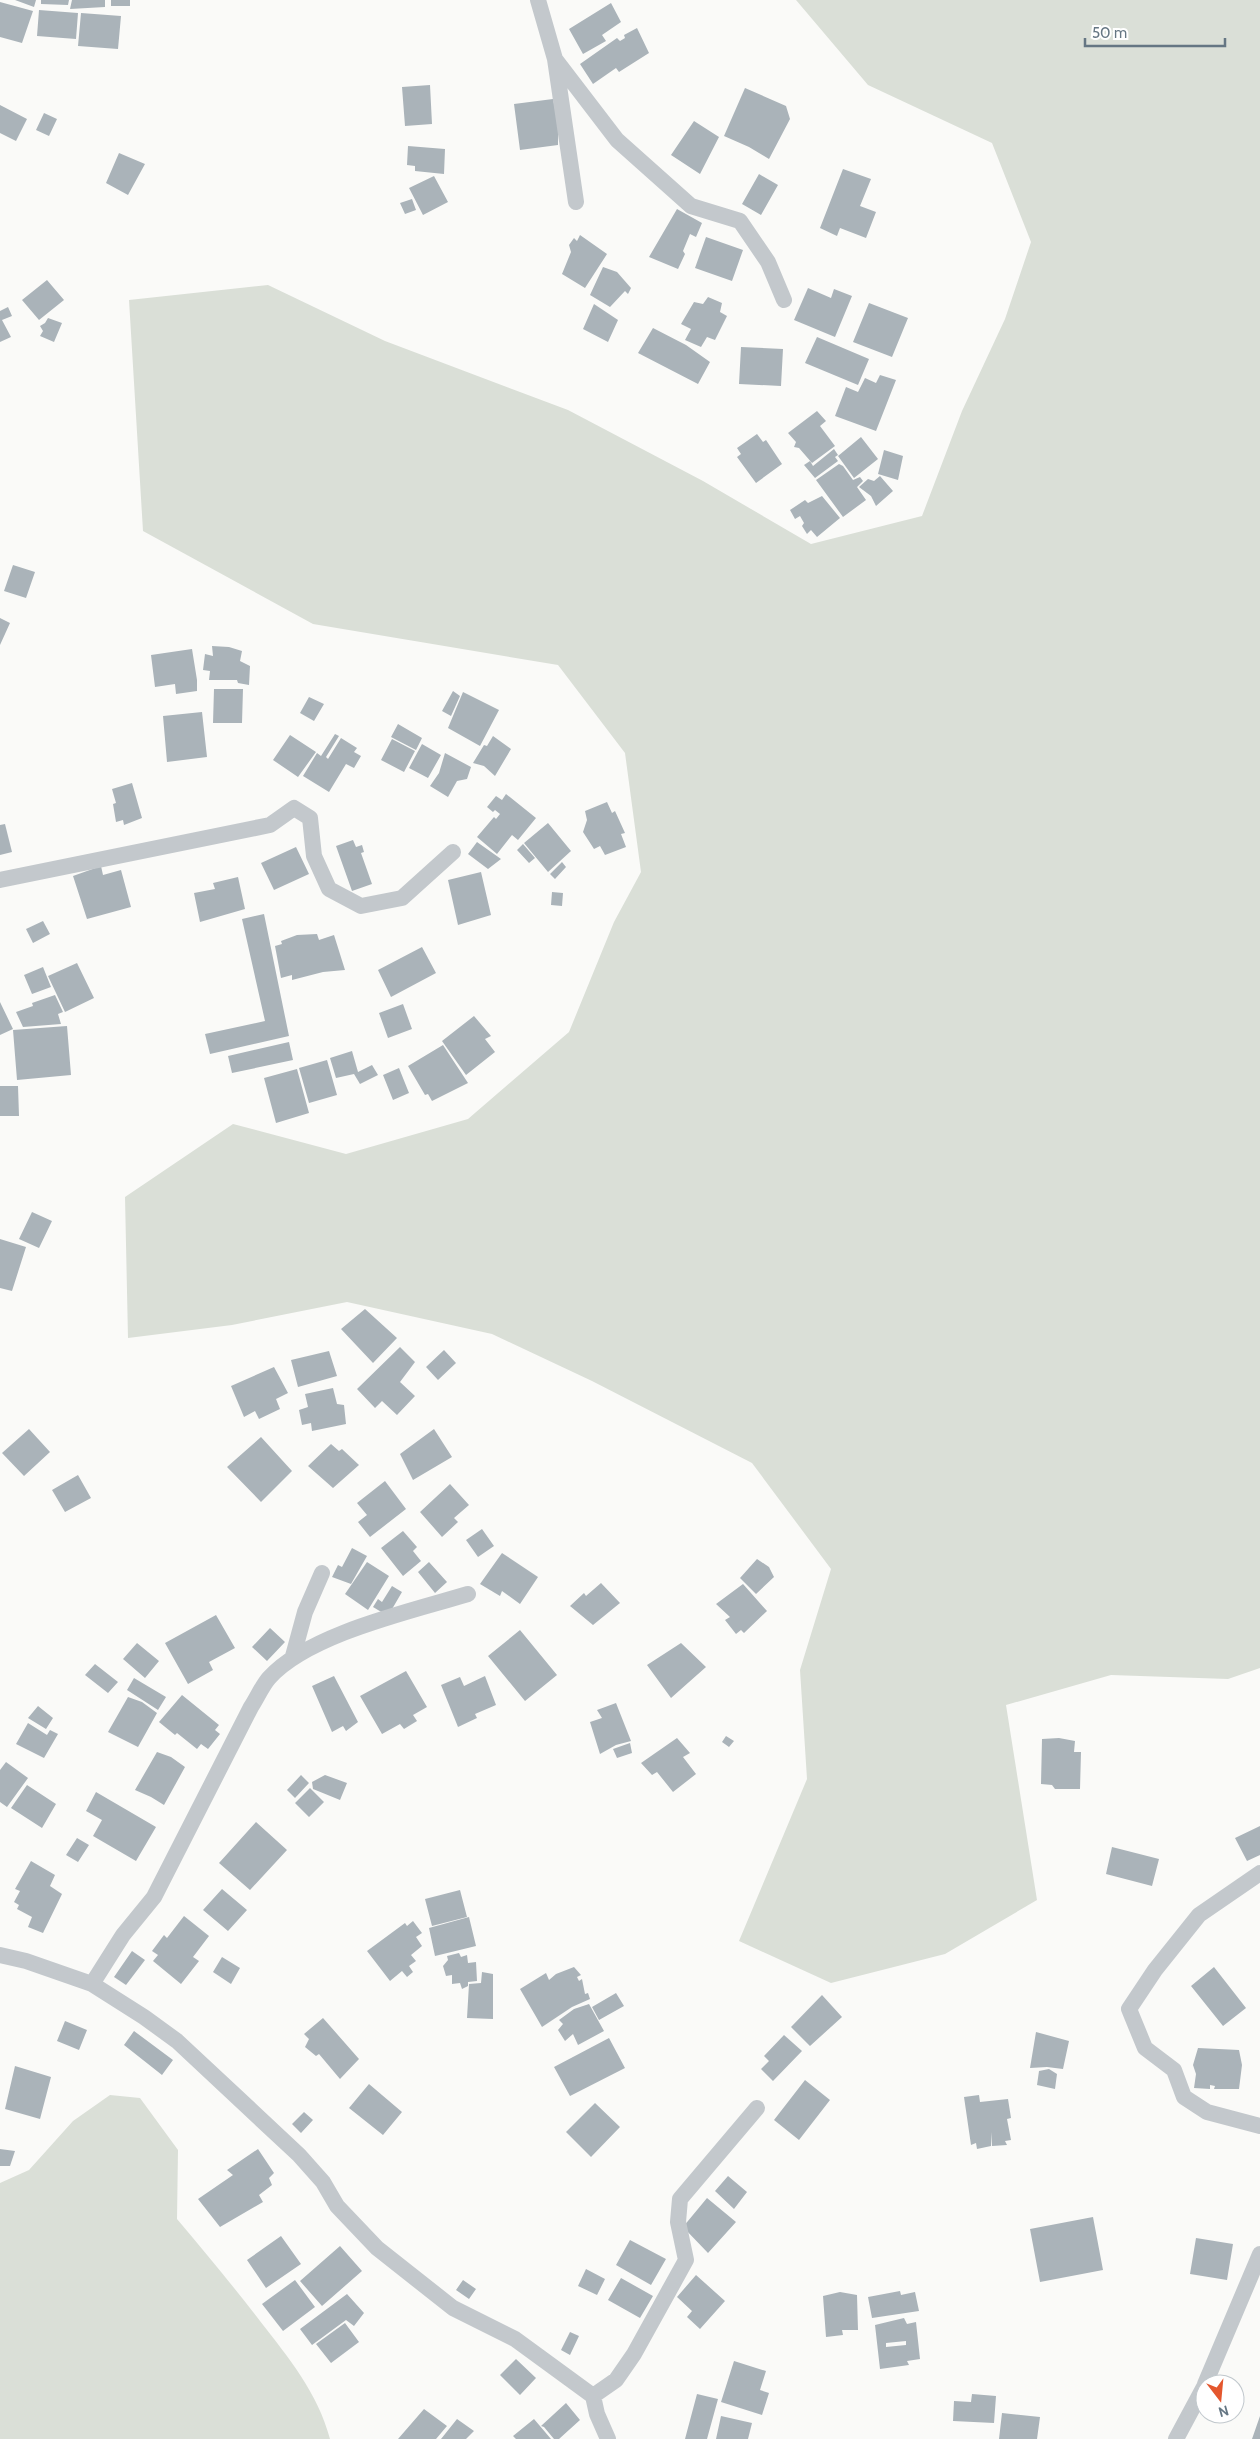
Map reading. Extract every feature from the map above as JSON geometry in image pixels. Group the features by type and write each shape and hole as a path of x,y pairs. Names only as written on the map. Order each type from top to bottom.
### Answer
{"street":[{"path":"538,0 555,59 576,202"},
{"path":"555,59 616,140 691,206 740,221 768,262 784,300"},
{"path":"0,880 270,825 294,808 310,818 314,856 329,889 361,906 402,898 453,852"},
{"path":"293,1656 305,1612 322,1573"},
{"path":"92,1984 124,1935 154,1898 251,1707 269,1678 293,1656 336,1636 468,1594"},
{"path":"1260,1873 1200,1915 1155,1970 1129,2009 1145,2048 1174,2070 1184,2096 1207,2112 1260,2126"},
{"path":"0,1955 26,1961 92,1984 177,2041 304,2160 323,2182 337,2206 377,2248 453,2308 515,2339 593,2396 597,2414 608,2439"},
{"path":"593,2396 616,2380 634,2354 686,2260 678,2222 680,2199 757,2108"},
{"path":"1209,2374 1260,2254"},
{"path":"1176,2439 1195,2403"}],"shaded area":[{"path":"796,0 1260,0 1260,1668 1228,1679 1111,1675 1006,1705 1037,1900 945,1954 831,1983 739,1941 807,1779 800,1670 831,1569 752,1463 592,1381 492,1334 347,1302 232,1325 128,1338 125,1197 233,1124 346,1154 468,1119 569,1032 614,922 641,872 625,753 558,665 313,624 143,531 129,300 268,285 385,341 568,410 703,481 811,544 922,516 962,411 1005,319 1031,242 992,143 868,85"},
{"path":"110,2095 140,2098 178,2150 177,2219 240,2295 301,2376 318,2406 330,2439 0,2439 0,2183 29,2170 73,2121"}],"building":[{"path":"15,0 36,0 34,7"},
{"path":"41,0 69,0 68,5 41,4"},
{"path":"72,0 105,0 105,7 70,9"},
{"path":"111,0 130,0 130,6 111,6"},
{"path":"0,2 33,11 22,43 0,37"},
{"path":"611,3 621,22 602,35 606,41 583,54 569,29"},
{"path":"39,10 78,13 76,39 37,36"},
{"path":"81,13 121,16 118,49 78,46"},
{"path":"637,28 649,53 619,72 616,68 593,84 580,64 617,38 620,41 625,38 624,35"},
{"path":"430,85 432,124 405,126 402,87"},
{"path":"745,88 786,106 790,119 769,159 749,147 724,136"},
{"path":"553,99 558,123 558,145 520,150 514,104"},
{"path":"0,105 27,119 16,141 0,133"},
{"path":"44,113 57,119 49,136 36,130"},
{"path":"694,121 719,137 700,174 671,155"},
{"path":"408,146 445,149 444,174 415,171 415,166 407,165"},
{"path":"119,153 145,164 128,195 106,183"},
{"path":"843,169 871,179 860,206 876,212 866,238 840,228 837,236 820,228"},
{"path":"759,174 778,185 761,215 742,204"},
{"path":"434,176 448,202 423,215 409,188"},
{"path":"412,199 416,210 405,214 400,203"},
{"path":"677,209 702,223 696,237 690,234 683,251 685,254 678,269 649,257"},
{"path":"580,235 607,254 585,288 562,274 571,252 569,245 574,238 577,241"},
{"path":"706,237 743,250 732,281 695,268"},
{"path":"603,267 617,272 631,288 628,294 625,291 610,307 590,295"},
{"path":"47,280 64,300 39,320 22,300"},
{"path":"808,288 831,298 834,289 852,296 835,337 794,320"},
{"path":"708,297 722,303 720,312 727,316 715,340 707,337 701,347 685,340 691,329 681,324 694,302 703,304"},
{"path":"869,303 908,318 892,357 853,342"},
{"path":"594,304 618,320 608,342 583,329"},
{"path":"8,307 12,316 2,320 11,337 0,342 0,311"},
{"path":"48,318 62,323 54,342 40,336 43,331 40,326"},
{"path":"653,328 686,345 710,362 698,384 638,353"},
{"path":"817,337 869,359 858,385 805,363"},
{"path":"741,347 783,349 781,386 739,384"},
{"path":"880,375 896,380 876,431 835,416 846,387 858,392 865,378 876,383"},
{"path":"817,411 826,421 820,426 835,446 812,463 799,448 794,447 796,442 788,433"},
{"path":"757,434 763,442 766,440 782,464 756,483 737,457 741,454 737,448"},
{"path":"861,437 878,459 854,478 838,456"},
{"path":"834,449 838,455 835,457 838,461 815,478 804,465 810,461 813,466"},
{"path":"884,450 903,456 898,480 878,474"},
{"path":"839,464 843,466 853,480 860,477 863,481 857,487 866,500 843,517 816,480"},
{"path":"880,476 893,491 876,506 871,496 859,487 868,479 874,481"},
{"path":"822,496 840,518 817,537 811,530 807,534 802,526 804,523 800,516 795,519 790,510 805,500 808,503"},
{"path":"13,565 35,572 26,598 4,591"},
{"path":"0,618 10,623 0,645"},
{"path":"212,646 229,647 242,651 240,661 250,666 249,685 238,683 237,680 209,680 210,671 203,670 205,654 213,656"},
{"path":"192,649 197,691 176,694 175,684 155,687 151,655"},
{"path":"214,689 243,689 242,723 213,723"},
{"path":"453,691 460,696 451,716 442,711"},
{"path":"463,692 499,710 480,746 448,728"},
{"path":"309,697 324,704 314,721 300,713"},
{"path":"202,712 207,757 167,762 163,716"},
{"path":"398,724 422,738 416,750 391,737"},
{"path":"335,734 339,736 326,757 328,759 341,738 357,748 354,752 361,756 354,768 346,764 329,792 303,776 317,753 321,756"},
{"path":"290,735 316,752 298,777 273,760"},
{"path":"493,736 511,749 495,776 484,766 473,763 484,745 487,746"},
{"path":"392,739 415,751 404,772 381,760"},
{"path":"422,744 441,755 428,778 409,768"},
{"path":"445,753 471,767 467,779 457,781 448,797 430,786 439,773"},
{"path":"132,783 142,818 124,825 123,820 116,822 113,804 116,803 112,789"},
{"path":"506,794 536,818 518,840 512,835 497,854 477,837 494,817 496,819 500,814 495,810 493,812 487,807 496,796 502,800"},
{"path":"607,802 612,813 615,811 625,833 621,834 626,847 605,855 600,846 594,849 583,832 587,820 585,811"},
{"path":"548,823 571,851 548,872 524,843"},
{"path":"5,824 12,852 0,855 0,825"},
{"path":"353,840 356,847 362,845 364,852 361,853 372,884 352,891 336,846"},
{"path":"477,842 501,859 488,869 468,854"},
{"path":"523,844 535,858 529,863 517,850"},
{"path":"296,847 309,874 274,890 261,863"},
{"path":"562,862 566,867 555,879 550,874"},
{"path":"101,866 103,875 121,870 131,907 87,919 73,876"},
{"path":"481,872 491,915 458,925 448,880"},
{"path":"238,877 245,909 200,922 194,893 215,889 213,883"},
{"path":"552,892 563,893 562,906 551,905"},
{"path":"264,914 289,1036 210,1054 205,1034 265,1021 242,919"},
{"path":"43,921 50,934 33,943 26,929"},
{"path":"317,934 319,940 334,935 345,970 323,972 292,980 292,975 281,978 275,946 282,944 281,941 297,935"},
{"path":"422,947 436,973 391,997 378,970"},
{"path":"77,963 94,998 65,1012 48,976"},
{"path":"43,967 51,987 32,994 24,975"},
{"path":"55,995 63,1012 58,1014 61,1024 23,1027 16,1012 33,1006 32,1003"},
{"path":"0,1002 13,1029 0,1035"},
{"path":"403,1004 412,1029 388,1038 379,1013"},
{"path":"474,1016 491,1036 485,1039 495,1052 466,1075 442,1041"},
{"path":"67,1026 71,1075 17,1080 13,1030"},
{"path":"289,1042 293,1060 232,1073 228,1056"},
{"path":"443,1045 468,1083 432,1101 428,1094 425,1095 408,1066"},
{"path":"352,1051 358,1072 372,1065 378,1075 360,1084 354,1074 336,1078 330,1058"},
{"path":"327,1060 337,1095 309,1103 299,1068"},
{"path":"399,1068 409,1093 393,1100 383,1075"},
{"path":"297,1069 309,1113 276,1123 264,1078"},
{"path":"0,1086 18,1086 19,1116 0,1116"},
{"path":"32,1212 52,1221 39,1248 19,1239"},
{"path":"0,1239 26,1247 12,1291 0,1288"},
{"path":"365,1309 397,1338 373,1363 341,1329"},
{"path":"400,1347 415,1362 400,1382 415,1396 397,1415 382,1401 375,1408 357,1389"},
{"path":"444,1350 456,1363 438,1380 426,1367"},
{"path":"329,1351 337,1376 298,1387 291,1360"},
{"path":"274,1367 288,1393 276,1399 280,1409 259,1419 255,1411 244,1417 231,1386"},
{"path":"333,1388 337,1404 344,1405 346,1424 312,1431 311,1423 302,1425 299,1410 308,1407 305,1394"},
{"path":"29,1429 50,1452 24,1476 2,1453"},
{"path":"434,1429 452,1457 413,1480 400,1454"},
{"path":"261,1437 292,1471 261,1502 227,1467"},
{"path":"331,1444 339,1451 342,1449 359,1465 333,1488 308,1466"},
{"path":"78,1475 91,1498 65,1512 52,1490"},
{"path":"385,1481 406,1509 370,1537 358,1522 367,1515 357,1503"},
{"path":"450,1484 469,1505 454,1518 458,1522 442,1537 420,1512"},
{"path":"482,1529 494,1546 478,1557 466,1540"},
{"path":"403,1531 417,1547 413,1551 421,1561 403,1576 381,1548"},
{"path":"352,1548 367,1556 351,1584 332,1577 338,1565 342,1567"},
{"path":"502,1553 538,1577 520,1604 502,1591 500,1596 480,1584"},
{"path":"757,1559 769,1567 774,1577 756,1594 740,1578"},
{"path":"367,1562 389,1576 368,1610 345,1594"},
{"path":"429,1562 447,1582 435,1593 418,1572"},
{"path":"601,1583 620,1603 593,1625 570,1606 584,1593 586,1596"},
{"path":"743,1584 767,1611 744,1633 741,1630 736,1634 725,1620 730,1617 716,1604"},
{"path":"392,1586 402,1592 388,1616 373,1607 378,1599 382,1602"},
{"path":"216,1615 235,1648 209,1662 213,1670 188,1684 165,1643"},
{"path":"270,1628 285,1642 267,1661 252,1647"},
{"path":"520,1630 557,1675 525,1701 488,1656"},
{"path":"137,1643 159,1661 145,1678 123,1659"},
{"path":"681,1643 706,1667 671,1698 647,1665"},
{"path":"95,1664 118,1682 108,1693 85,1675"},
{"path":"406,1671 427,1707 413,1715 417,1721 404,1729 400,1724 382,1734 360,1696"},
{"path":"334,1676 358,1722 346,1731 343,1726 332,1732 312,1686"},
{"path":"485,1676 496,1705 475,1714 477,1718 458,1727 441,1685 460,1677 464,1686"},
{"path":"134,1678 166,1697 158,1710 127,1690"},
{"path":"182,1695 219,1725 215,1730 220,1734 208,1749 201,1744 197,1749 159,1722"},
{"path":"128,1697 142,1702 157,1713 138,1747 108,1732"},
{"path":"616,1703 631,1741 616,1745 600,1754 590,1722 602,1718 597,1710"},
{"path":"38,1706 53,1718 46,1729 28,1718"},
{"path":"28,1723 47,1735 50,1730 58,1734 44,1758 16,1744"},
{"path":"726,1736 734,1741 729,1747 722,1742"},
{"path":"677,1738 690,1753 683,1757 696,1774 673,1792 657,1772 652,1775 641,1763"},
{"path":"1059,1738 1075,1741 1074,1752 1081,1752 1080,1789 1055,1789 1052,1785 1041,1784 1042,1739"},
{"path":"630,1743 632,1753 617,1758 613,1749"},
{"path":"157,1752 171,1757 185,1767 164,1805 135,1790"},
{"path":"6,1762 28,1778 7,1807 0,1802 0,1770"},
{"path":"301,1775 309,1783 295,1798 287,1790"},
{"path":"325,1775 347,1783 340,1800 313,1789 312,1782"},
{"path":"27,1785 56,1804 42,1828 11,1808"},
{"path":"310,1788 324,1802 309,1817 295,1803"},
{"path":"96,1792 156,1827 136,1861 93,1836 102,1820 86,1811"},
{"path":"256,1822 287,1850 250,1890 219,1863"},
{"path":"1260,1826 1260,1855 1247,1861 1235,1838"},
{"path":"77,1838 89,1845 78,1862 66,1855"},
{"path":"1112,1847 1159,1859 1152,1886 1106,1874"},
{"path":"31,1861 55,1875 50,1886 62,1894 43,1933 28,1927 32,1917 17,1909 19,1905 14,1902 20,1891 15,1889"},
{"path":"222,1889 247,1910 228,1931 203,1910"},
{"path":"460,1890 467,1917 432,1926 425,1899"},
{"path":"184,1916 209,1936 193,1957 199,1961 181,1984 153,1961 158,1955 152,1951 164,1935 167,1938"},
{"path":"469,1917 476,1946 435,1956 429,1928"},
{"path":"413,1921 422,1933 416,1937 422,1946 411,1955 416,1961 409,1966 413,1972 407,1977 402,1971 390,1981 367,1951 405,1923 407,1926"},
{"path":"132,1951 145,1960 126,1985 114,1977"},
{"path":"459,1953 461,1957 467,1955 468,1963 476,1962 477,1981 468,1982 468,1986 462,1989 460,1983 452,1984 452,1975 446,1976 443,1966 448,1960 447,1956"},
{"path":"222,1957 240,1968 231,1984 213,1972"},
{"path":"574,1967 581,1975 577,1977 579,1981 582,1979 585,1994 588,1993 590,1999 572,2007 542,2027 520,1989 546,1973 549,1980 556,1974"},
{"path":"1214,1967 1246,2008 1223,2026 1191,1986"},
{"path":"482,1972 493,1974 493,2019 467,2018 469,1984 481,1983"},
{"path":"616,1993 624,2006 599,2020 592,2007"},
{"path":"822,1995 842,2017 810,2046 791,2027"},
{"path":"589,2004 604,2031 578,2045 573,2034 565,2041 558,2030 563,2024 559,2020 574,2009"},
{"path":"323,2018 359,2059 340,2079 319,2054 316,2056 305,2047 309,2039 304,2034"},
{"path":"65,2021 87,2030 79,2050 57,2041"},
{"path":"134,2031 173,2060 162,2075 124,2045"},
{"path":"1036,2032 1069,2041 1063,2069 1047,2067 1030,2068"},
{"path":"784,2035 802,2051 773,2081 761,2069 769,2061 764,2056"},
{"path":"609,2038 625,2068 570,2096 554,2067"},
{"path":"1198,2048 1239,2050 1242,2065 1239,2089 1214,2089 1215,2086 1210,2085 1210,2089 1194,2088 1196,2074 1193,2065"},
{"path":"15,2066 51,2077 40,2119 5,2109"},
{"path":"1049,2069 1057,2074 1055,2089 1037,2085 1039,2071"},
{"path":"805,2080 830,2100 799,2140 774,2120"},
{"path":"369,2084 402,2112 383,2135 349,2108"},
{"path":"979,2095 980,2102 1008,2099 1011,2118 1007,2119 1011,2140 1005,2141 1007,2145 992,2146 991,2132 991,2146 977,2149 976,2143 971,2145 964,2097"},
{"path":"595,2103 620,2127 591,2157 566,2132"},
{"path":"304,2112 313,2120 301,2133 292,2124"},
{"path":"0,2149 15,2151 10,2166 0,2166"},
{"path":"258,2149 274,2173 269,2178 272,2185 259,2195 263,2202 220,2227 198,2199 233,2175 227,2170"},
{"path":"728,2176 747,2192 734,2209 715,2191"},
{"path":"707,2198 736,2222 708,2253 683,2227"},
{"path":"1093,2217 1103,2270 1040,2282 1030,2229"},
{"path":"281,2236 301,2264 266,2288 247,2260"},
{"path":"1196,2238 1233,2244 1227,2280 1190,2274"},
{"path":"630,2240 666,2259 651,2285 616,2265"},
{"path":"340,2246 362,2271 322,2306 300,2281"},
{"path":"586,2269 605,2279 597,2295 578,2286"},
{"path":"696,2275 725,2301 700,2329 687,2317 692,2311 677,2297"},
{"path":"621,2278 653,2296 640,2318 608,2300"},
{"path":"295,2280 315,2307 283,2331 262,2304"},
{"path":"463,2280 476,2289 469,2299 456,2290"},
{"path":"900,2291 901,2295 915,2292 919,2311 872,2318 868,2297"},
{"path":"840,2292 857,2295 858,2330 842,2330 843,2335 826,2337 823,2296"},
{"path":"347,2294 364,2313 354,2326 346,2320 312,2345 300,2329"},
{"path":"904,2318 907,2324 916,2322 920,2359 907,2361 909,2365 880,2369 875,2325","holes":["906,2341 906,2345 886,2347 886,2343"]},
{"path":"345,2323 359,2342 331,2363 316,2344"},
{"path":"570,2332 579,2336 570,2355 561,2350"},
{"path":"516,2359 536,2378 520,2395 500,2375"},
{"path":"734,2361 766,2371 760,2390 769,2393 762,2415 721,2402"},
{"path":"697,2394 718,2399 707,2439 685,2439"},
{"path":"972,2394 996,2396 994,2423 953,2421 954,2401 971,2402"},
{"path":"566,2403 580,2420 559,2439 554,2439 541,2426"},
{"path":"424,2409 447,2426 436,2439 398,2439"},
{"path":"1002,2413 1040,2417 1037,2439 999,2439"},
{"path":"721,2416 752,2423 748,2439 716,2439"},
{"path":"1260,2416 1260,2439 1252,2439"},
{"path":"457,2419 474,2431 466,2439 441,2439"},
{"path":"534,2419 551,2439 516,2439 513,2436"}]}
